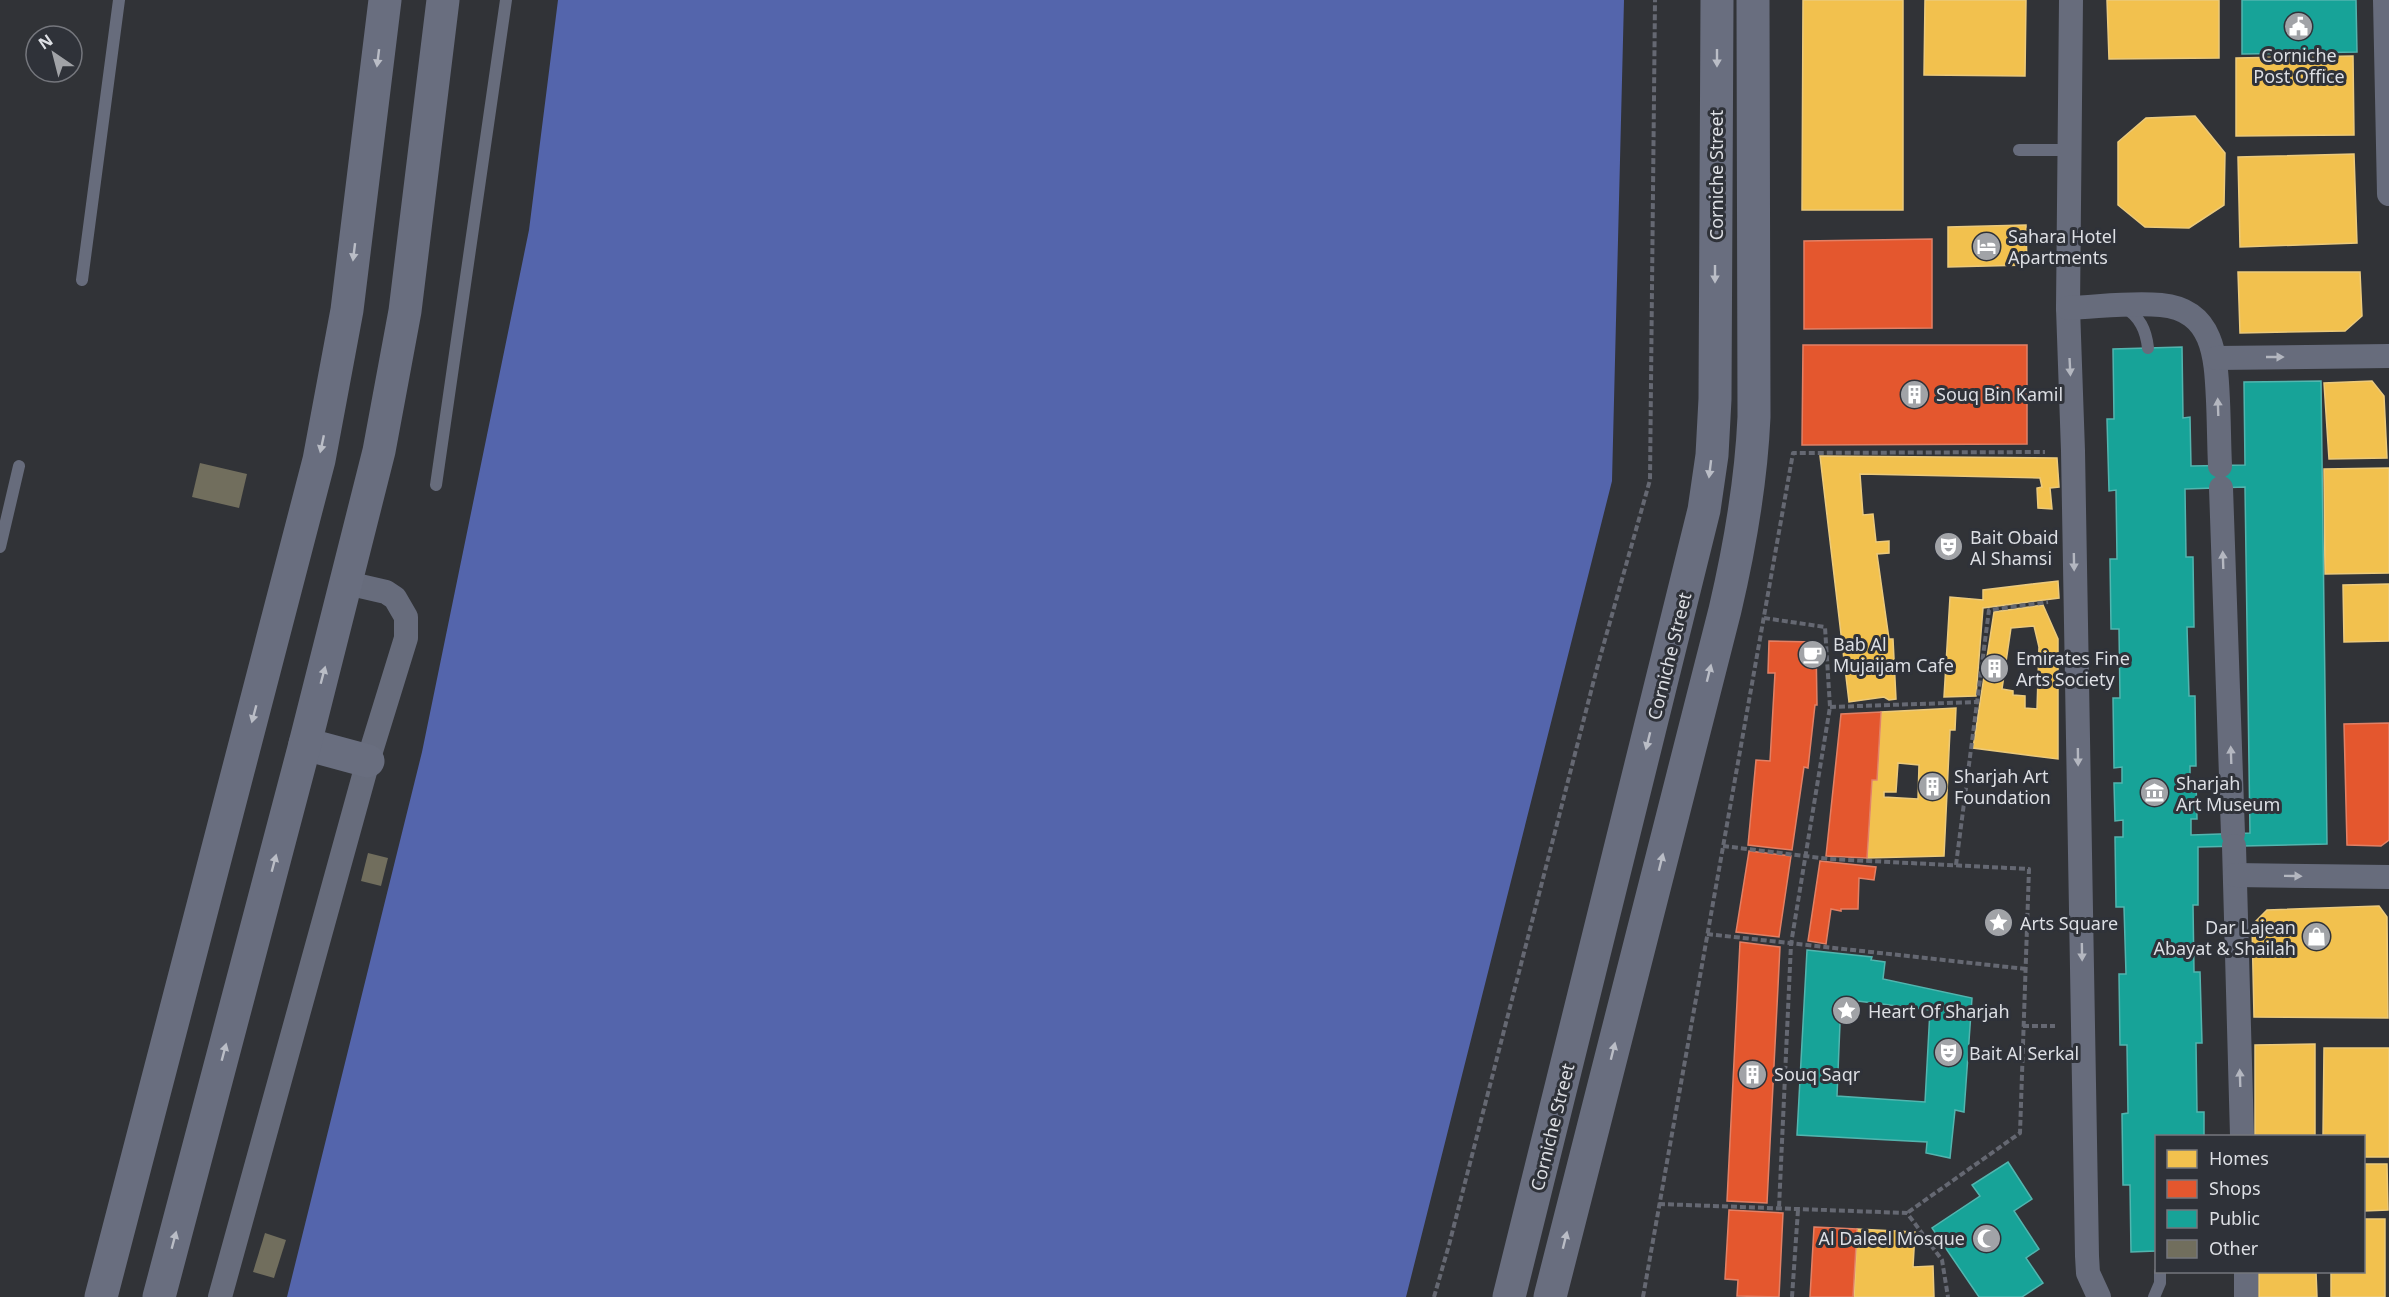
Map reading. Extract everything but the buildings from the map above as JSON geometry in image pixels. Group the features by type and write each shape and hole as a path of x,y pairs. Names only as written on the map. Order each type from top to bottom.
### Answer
{"street":[{"path":"101,1297 319,460 347,310 385,0"},
{"path":"159,1297 347,583 379,451 405,311 443,0"},
{"name":"Corniche Street","path":"1509,1297 1704,510 1715,418 1717,0"},
{"name":"Corniche Street","path":"1550,1297 1725,610 1752,467 1754,417 1753,0"},
{"path":"2072,0 2068,308 2073,451 2086,1256 2088,1273 2099,1297"},
{"path":"2385,0 2389,194"},
{"path":"2068,308 2162,305 2180,309 2205,330 2216,358 2234,840 2242,1135"},
{"path":"2216,358 2389,356"},
{"path":"220,1297 407,628 402,607 395,598 386,592 347,583"},
{"path":"305,744 368,761"},
{"path":"2235,875 2389,877"},
{"path":"2246,1273 2246,1297"}],"lane":[{"path":"82,280 119,0"},
{"path":"436,486 506,0"},
{"path":"2019,150 2070,150"},
{"path":"2121,306 2139,318 2144,327 2148,348"},
{"path":"0,547 19,466"},
{"path":"2154,1297 2160,1282 2160,1273"}],"path":[{"path":"1434,1297 1597,668 1650,480 1655,0"},
{"path":"1643,1297 1793,453 2073,451"},
{"path":"1956,865 1989,610 2075,598"},
{"path":"1764,618 1825,627 1830,707 1791,944 1779,1208"},
{"path":"1830,707 1977,702"},
{"path":"1659,1204 1907,1213 2020,1132 2029,869 1806,856 1723,846"},
{"path":"1707,934 2026,969"},
{"path":"1792,1297 1798,1209"},
{"path":"1907,1213 1942,1260 1948,1297"}],"water":[{"path":"558,0 1624,0 1612,481 1406,1297 287,1297 422,752 529,230"}],"place":[{"name":"Corniche Post Office","path":"2299,26"},
{"name":"Sahara Hotel Apartments","path":"1987,246"},
{"name":"Souq Bin Kamil","path":"1915,394"},
{"name":"Bait Obaid Al Shamsi","path":"1949,547"},
{"name":"Bab Al Mujaijam Cafe","path":"1812,654"},
{"name":"Emirates Fine Arts Society","path":"1995,668"},
{"name":"Sharjah Art Foundation","path":"1933,786"},
{"name":"Sharjah Art Museum","path":"2155,793"},
{"name":"Arts Square","path":"1999,923"},
{"name":"Dar Lajean Abayat & Shailah","path":"2317,937"},
{"name":"Heart Of Sharjah","path":"1847,1011"},
{"name":"Bait Al Serkal","path":"1948,1053"},
{"name":"Souq Saqr","path":"1753,1074"},
{"name":"Al Daleel Mosque","path":"1986,1238"}]}
